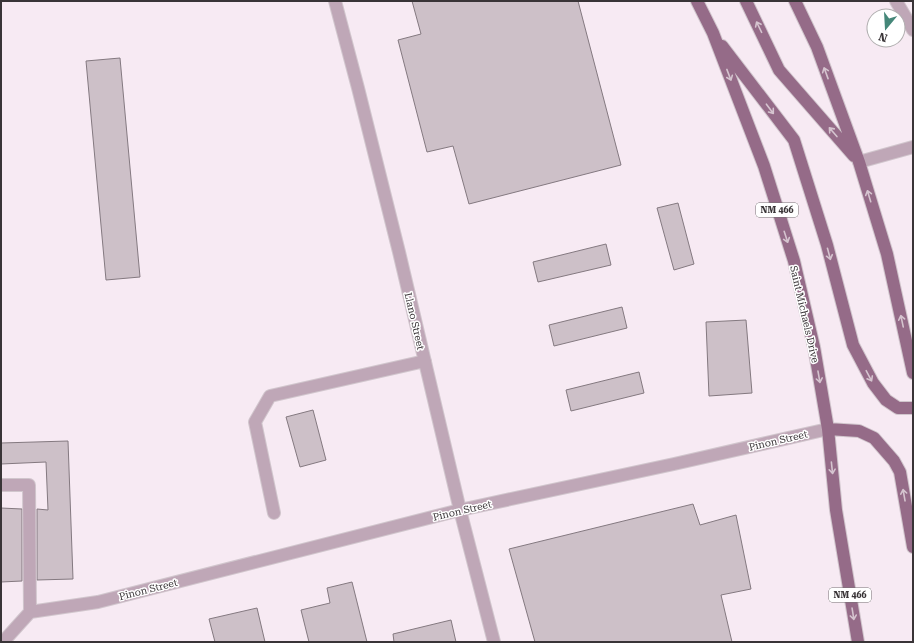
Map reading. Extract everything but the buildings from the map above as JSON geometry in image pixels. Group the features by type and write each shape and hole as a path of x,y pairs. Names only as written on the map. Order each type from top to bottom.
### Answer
{"main road":[{"name":"Saint Michaels Drive","path":"696,1 712,34 764,166 794,261 814,347 828,429 836,510 858,642"},
{"path":"746,1 779,70 859,162"},
{"path":"795,1 817,47 859,162 887,254 913,373"},
{"path":"712,34 794,140 827,245 853,345 873,383 886,400 898,408 913,408"},
{"path":"828,429 859,431 874,438 894,461 900,472 913,547"}],"street":[{"name":"Llano Street","path":"335,1 360,95 460,510 494,642"},
{"path":"896,1 913,30"},
{"path":"859,162 913,147"},
{"path":"274,513 255,422 270,396 425,361"},
{"name":"Pinon Street","path":"30,612 98,602 460,510 828,429"},
{"path":"1,485 29,485 30,612 3,642"}]}
